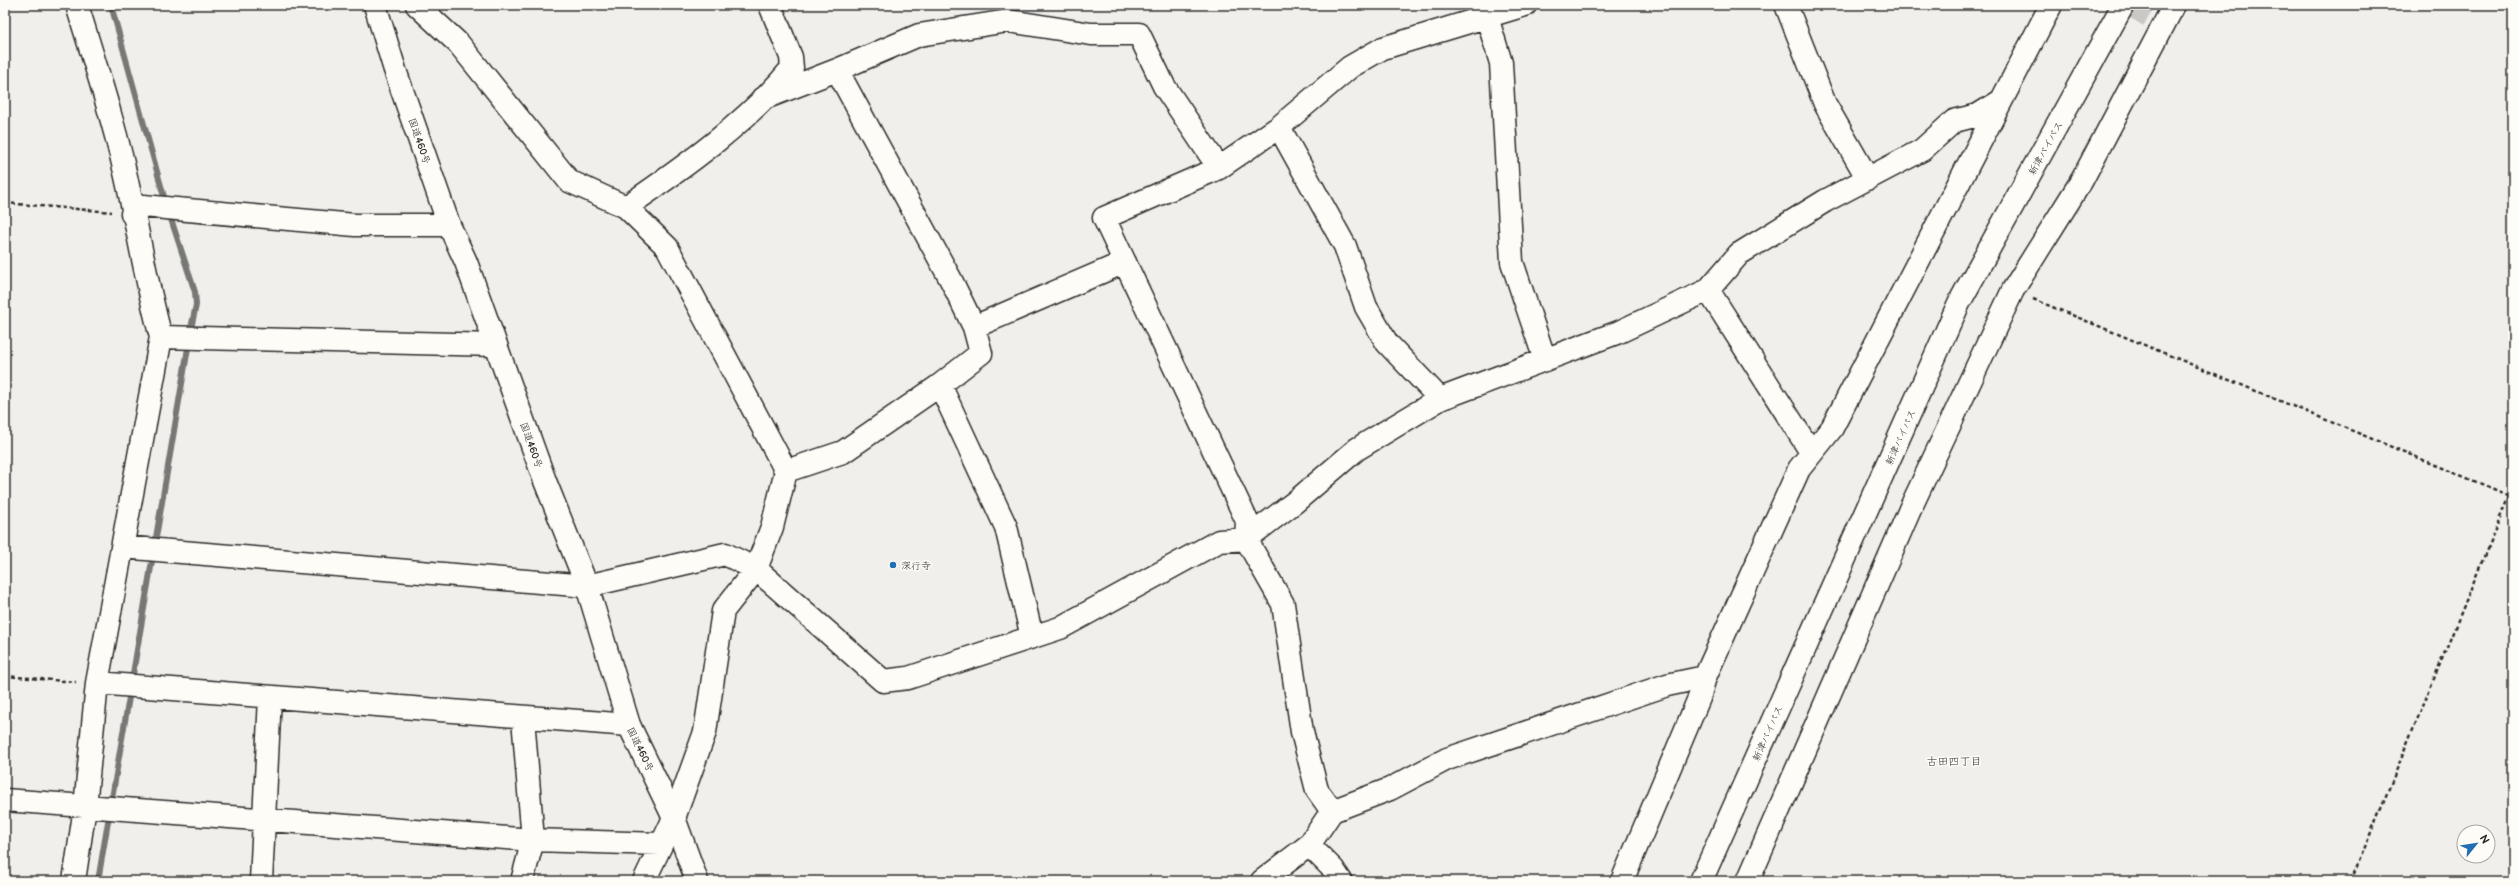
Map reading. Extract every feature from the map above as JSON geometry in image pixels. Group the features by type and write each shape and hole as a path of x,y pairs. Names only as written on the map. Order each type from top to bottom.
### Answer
{"main road":[{"path":"74,881 85,807 97,683 161,337 132,214 130,195 102,87 77,5"},
{"name":"国道460号","path":"375,5 395,70 449,225 466,262 545,481 587,586 629,725 674,818 697,881"},
{"path":"417,5 459,44 569,181 626,207 667,247 786,471 772,527 756,569 723,611 705,732 674,818 660,844 644,881"},
{"path":"626,207 696,159 762,99 792,68 791,57 770,5"},
{"path":"1332,812 1317,790 1302,732 1283,604 1246,539 1247,521 1104,218 1219,168 1279,127 1350,67 1383,48 1526,5"},
{"path":"1786,5 1825,104 1868,178"},
{"path":"1622,881 1699,698 1705,677 1799,469 1811,452 1832,428 1999,102 2051,5"},
{"name":"新津バイパス","path":"1701,881 1960,303 2123,5"},
{"path":"1748,881 1908,514 2013,290 2082,180 2158,22 2174,5"},
{"path":"1487,17 1501,63 1512,262 1545,360"},
{"path":"762,99 837,70 919,35 1008,21 1090,34 1139,34 1164,86 1219,168"},
{"path":"786,471 843,452 940,385 981,353 974,327 837,70"},
{"path":"122,547 587,586 725,554 756,569 883,681 908,678 1060,628 1219,541 1246,539 1295,502 1357,450 1440,399 1619,332 1708,290 1739,254 1825,202 1922,150 1954,121 1978,115 1999,102"},
{"path":"1279,127 1292,155 1345,246 1366,307 1387,343 1440,399"},
{"path":"132,214 143,206 354,225 449,225"},
{"path":"974,327 1125,262"},
{"path":"1708,290 1811,452"},
{"path":"161,337 496,345"},
{"path":"940,385 1006,527 1032,637"},
{"path":"1262,881 1309,845 1332,812 1390,790 1447,759 1667,685 1705,677"},
{"path":"97,683 522,718 629,725"},
{"path":"261,881 270,697"},
{"path":"522,718 532,840 522,881"},
{"path":"5,800 532,840 660,844"},
{"path":"1309,845 1333,869 1341,881"}],"path":[{"path":"5,203 132,214"},
{"path":"2013,290 2513,497"},
{"path":"2352,881 2513,486"},
{"path":"5,676 97,683"}],"waterway":[{"path":"111,5 166,204"},
{"path":"169,213 195,292 196,305 190,333"},
{"path":"98,881 189,342"}],"tunnel":[{"path":"2130,5 2152,18"}],"place":[{"name":"深行寺","path":"893,565"}],"district":[{"name":"古田四丁目","path":"1954,761"}]}
